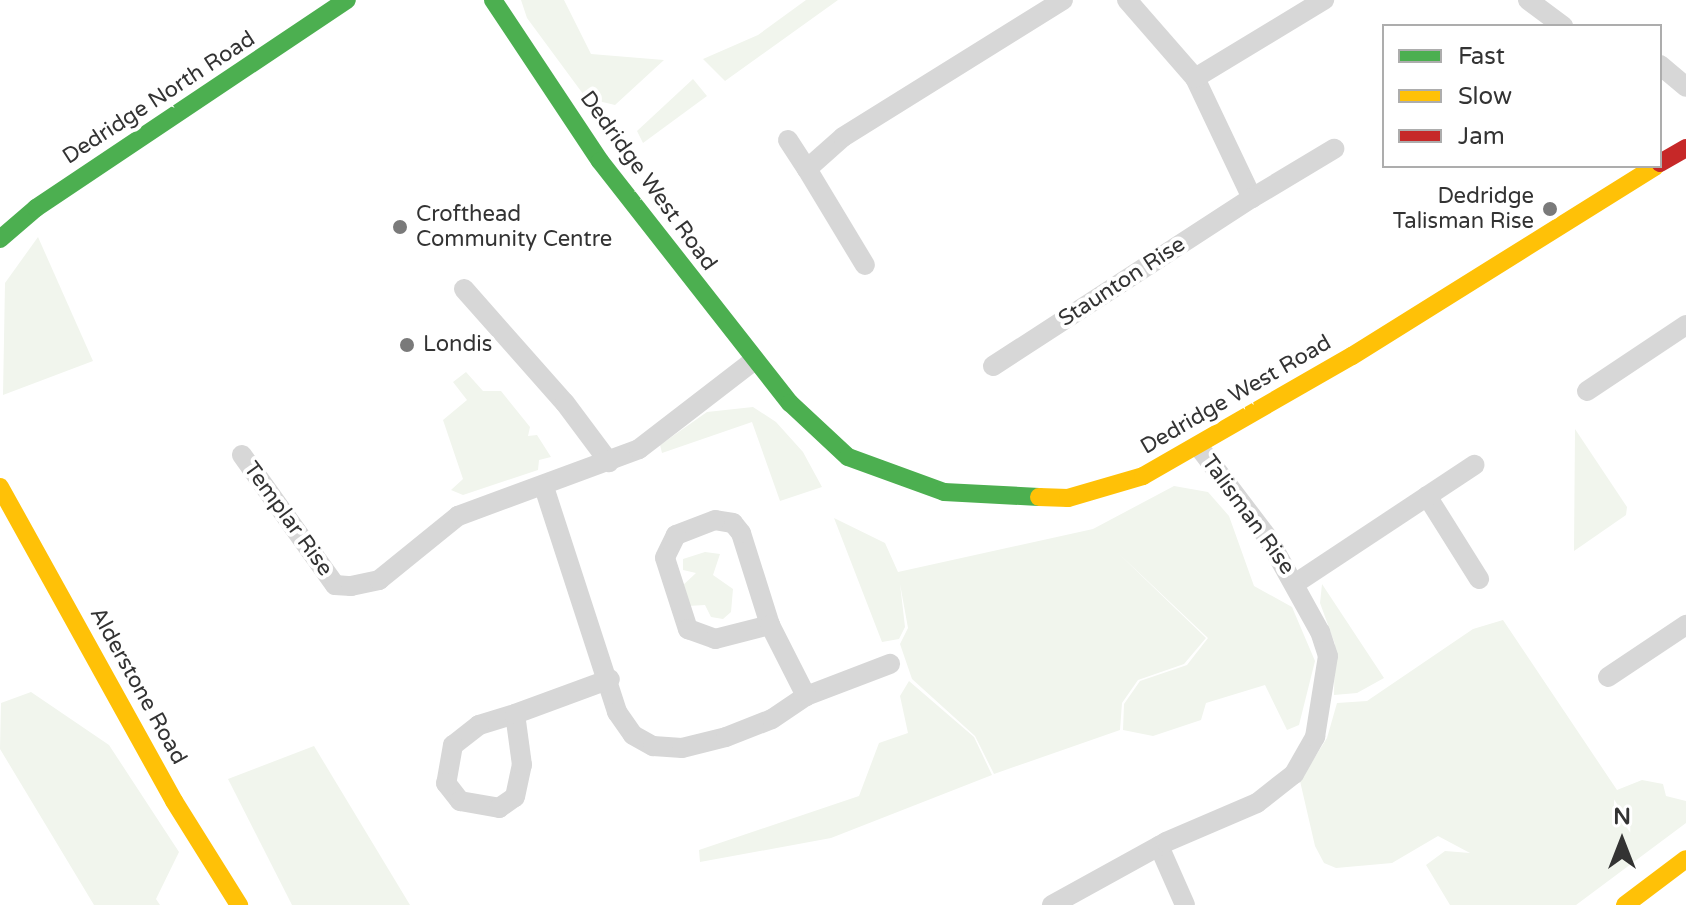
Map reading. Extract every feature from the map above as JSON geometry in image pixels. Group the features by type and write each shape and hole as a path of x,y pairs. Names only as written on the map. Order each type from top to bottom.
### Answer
{"street":[{"name":"Dedridge North Road","path":"0,239 36,208 347,0"},
{"name":"Dedridge West Road","path":"493,0 600,161 752,362 848,457 944,492 1068,498 1143,476 1199,447 1653,168"},
{"path":"807,169 855,129 1063,0"},
{"path":"1127,0 1195,78 1252,198"},
{"path":"1195,78 1324,0"},
{"path":"1528,0 1560,24"},
{"path":"1662,67 1686,87"},
{"path":"788,140 865,265"},
{"name":"Dedridge West Road","path":"1662,163 1686,148"},
{"name":"Staunton Rise","path":"993,366 1252,198 1334,149"},
{"name":"Dedridge North Road","path":"0,217 36,208"},
{"path":"464,289 565,403 609,462"},
{"path":"1587,391 1686,325"},
{"name":"Templar Rise","path":"242,455 335,585 379,580 458,516 544,487 639,449 752,362"},
{"name":"Talisman Rise","path":"1052,905 1159,846 1257,803 1294,774 1315,737 1328,656 1296,583 1234,489 1199,447"},
{"name":"Talisman Rise","path":"1296,583 1474,465"},
{"name":"Alderstone Road","path":"0,487 174,801 239,905"},
{"path":"544,487 610,679 617,712 633,735 653,746 682,748 726,737 772,719 806,696 890,664"},
{"path":"1427,496 1479,579"},
{"path":"770,625 715,639 688,629 665,558 676,535 715,520 733,523 741,533 770,625 806,696"},
{"path":"1608,677 1686,625"},
{"path":"515,714 522,765 515,797 499,808 460,801 446,783 453,745 479,725 610,679"},
{"path":"1159,846 1185,905"},
{"path":"1625,905 1686,859"}],"shaded area":[{"path":"521,0 564,0 591,54 664,60 615,105 586,98 527,18"},
{"path":"806,0 838,0 725,81 703,59 758,35"},
{"path":"693,79 707,96 643,143 637,131"},
{"path":"38,237 93,361 3,395 5,283"},
{"path":"466,372 483,391 501,391 530,427 528,436 537,435 551,457 539,460 538,470 463,495 451,490 463,479 443,420 467,400 453,382"},
{"path":"753,407 776,422 803,452 822,487 780,501 752,422 662,453 660,445 707,412"},
{"path":"1575,429 1627,507 1626,515 1574,551"},
{"path":"1174,486 1208,492 1229,516 1254,586 1292,607 1315,661 1299,725 1287,730 1265,685 1206,703 1201,720 1153,736 1123,730 1124,704 1140,681 1187,665 1208,638 1116,551 1206,638 1184,664 1138,680 1122,703 1120,730 994,774 975,736 912,679 900,644 908,628 900,584 905,627 899,639 882,642 834,518 885,543 898,572 1093,529"},
{"path":"705,552 720,554 713,575 733,589 731,612 723,619 711,617 705,605 688,606 681,587 696,573 683,570 683,559"},
{"path":"1322,584 1384,678 1357,693 1334,695 1335,644 1320,603"},
{"path":"1503,620 1617,790 1642,780 1663,784 1666,796 1686,801 1686,823 1576,905 1450,905 1426,865 1445,851 1470,853 1438,836 1392,863 1336,868 1324,863 1315,846 1300,781 1327,738 1337,703 1367,701 1473,629"},
{"path":"909,681 974,737 992,775 831,838 700,862 699,850 859,796 879,743 908,733 900,696"},
{"path":"31,692 109,745 179,852 156,899 160,905 94,905 0,749 1,703"},
{"path":"314,746 410,905 292,905 228,779"}],"traffic: fast":[{"path":"0,239 36,208 347,0"},
{"path":"493,0 600,161 790,403 848,457 944,492 1039,497"}],"traffic: slow":[{"path":"1039,497 1068,498 1143,476 1352,356 1653,168"},
{"path":"0,487 174,801 239,905"},
{"path":"1625,905 1686,859"}],"traffic: jam":[{"path":"1662,162 1686,148"}],"place":[{"name":"Dedridge Talisman Rise","path":"1550,209"},
{"name":"Crofthead Community Centre","path":"400,227"},
{"name":"Londis","path":"407,345"}]}
